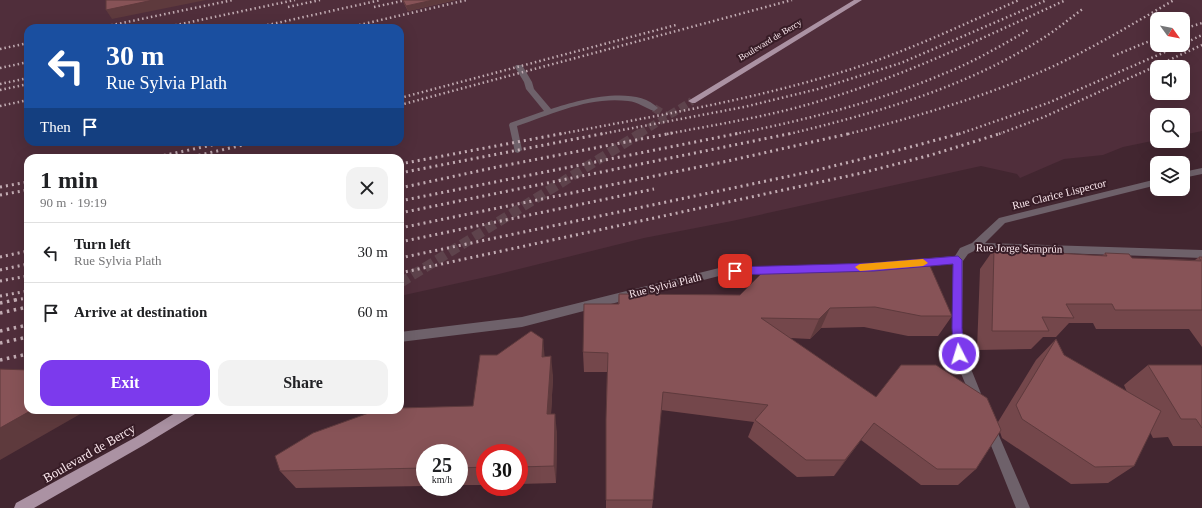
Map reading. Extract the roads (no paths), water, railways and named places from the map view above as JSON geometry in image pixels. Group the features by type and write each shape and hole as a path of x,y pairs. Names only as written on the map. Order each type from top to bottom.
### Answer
{"main road":[{"name":"Boulevard de Bercy","path":"692,100 859,0"},
{"name":"Boulevard de Bercy","path":"21,508 140,441 184,414"}],"street":[{"path":"519,67 528,82 530,89 549,112"},
{"path":"518,150 514,125 549,112 597,100 617,97 632,99 650,105 654,108"},
{"path":"1190,174 1202,171"},
{"name":"Rue Clarice Lispector","path":"975,246 1002,220 1150,184"},
{"name":"Rue Jorge Semprún","path":"958,260 964,251 975,246 1202,254"},
{"path":"859,267 958,260 957,328 959,354 1023,508"},
{"name":"Rue Sylvia Plath","path":"404,337 522,322 719,272 789,270"}],"tunnel":[{"path":"639,134 692,101"},
{"path":"654,108 667,116"},
{"path":"404,281 641,133"}],"railway":[{"path":"117,24 233,0"},
{"path":"181,24 295,0"},
{"path":"288,7 320,0"},
{"path":"272,24 381,0"},
{"path":"374,7 407,0"},
{"path":"363,24 467,0"},
{"path":"404,104 792,0"},
{"path":"560,134 703,107 775,91 845,71 889,56 1019,0"},
{"path":"601,134 744,107 818,89 901,63 1047,0"},
{"path":"667,134 784,111 854,90 916,67 1066,0"},
{"path":"850,133 944,107 992,91 1038,73 1090,48 1174,0"},
{"path":"792,133 887,108 981,72 1011,57 1046,36 1084,8"},
{"path":"1190,27 1202,23"},
{"path":"404,97 676,25"},
{"path":"735,134 815,116 867,102 893,93 966,64 1030,29"},
{"path":"1190,41 1202,35"},
{"path":"1113,56 1150,41"},
{"path":"0,49 24,44"},
{"path":"1000,134 1044,117 1202,45"},
{"path":"961,133 1048,103 1165,52"},
{"path":"0,68 24,63"},
{"path":"0,84 24,79"},
{"path":"0,90 24,85"},
{"path":"0,106 24,101"},
{"path":"404,163 565,133"},
{"path":"404,172 606,133"},
{"path":"404,187 497,167 672,133"},
{"path":"735,134 740,133"},
{"path":"404,212 792,133"},
{"path":"404,227 728,161 850,133"},
{"path":"404,257 809,172 961,133"},
{"path":"404,200 735,134"},
{"path":"404,272 862,173 931,155 1000,134"},
{"path":"170,154 208,146"},
{"path":"204,154 239,146"},
{"path":"0,187 24,183"},
{"path":"404,241 654,189"},
{"path":"0,195 24,191"},
{"path":"0,257 24,252"},
{"path":"0,270 24,265"},
{"path":"0,281 24,277"},
{"path":"0,296 24,292"},
{"path":"15,300 20,299"},
{"path":"15,300 24,299"},
{"path":"0,303 15,300"},
{"path":"0,313 24,308"},
{"path":"0,331 24,326"},
{"path":"0,343 24,338"},
{"path":"0,360 24,355"}]}
